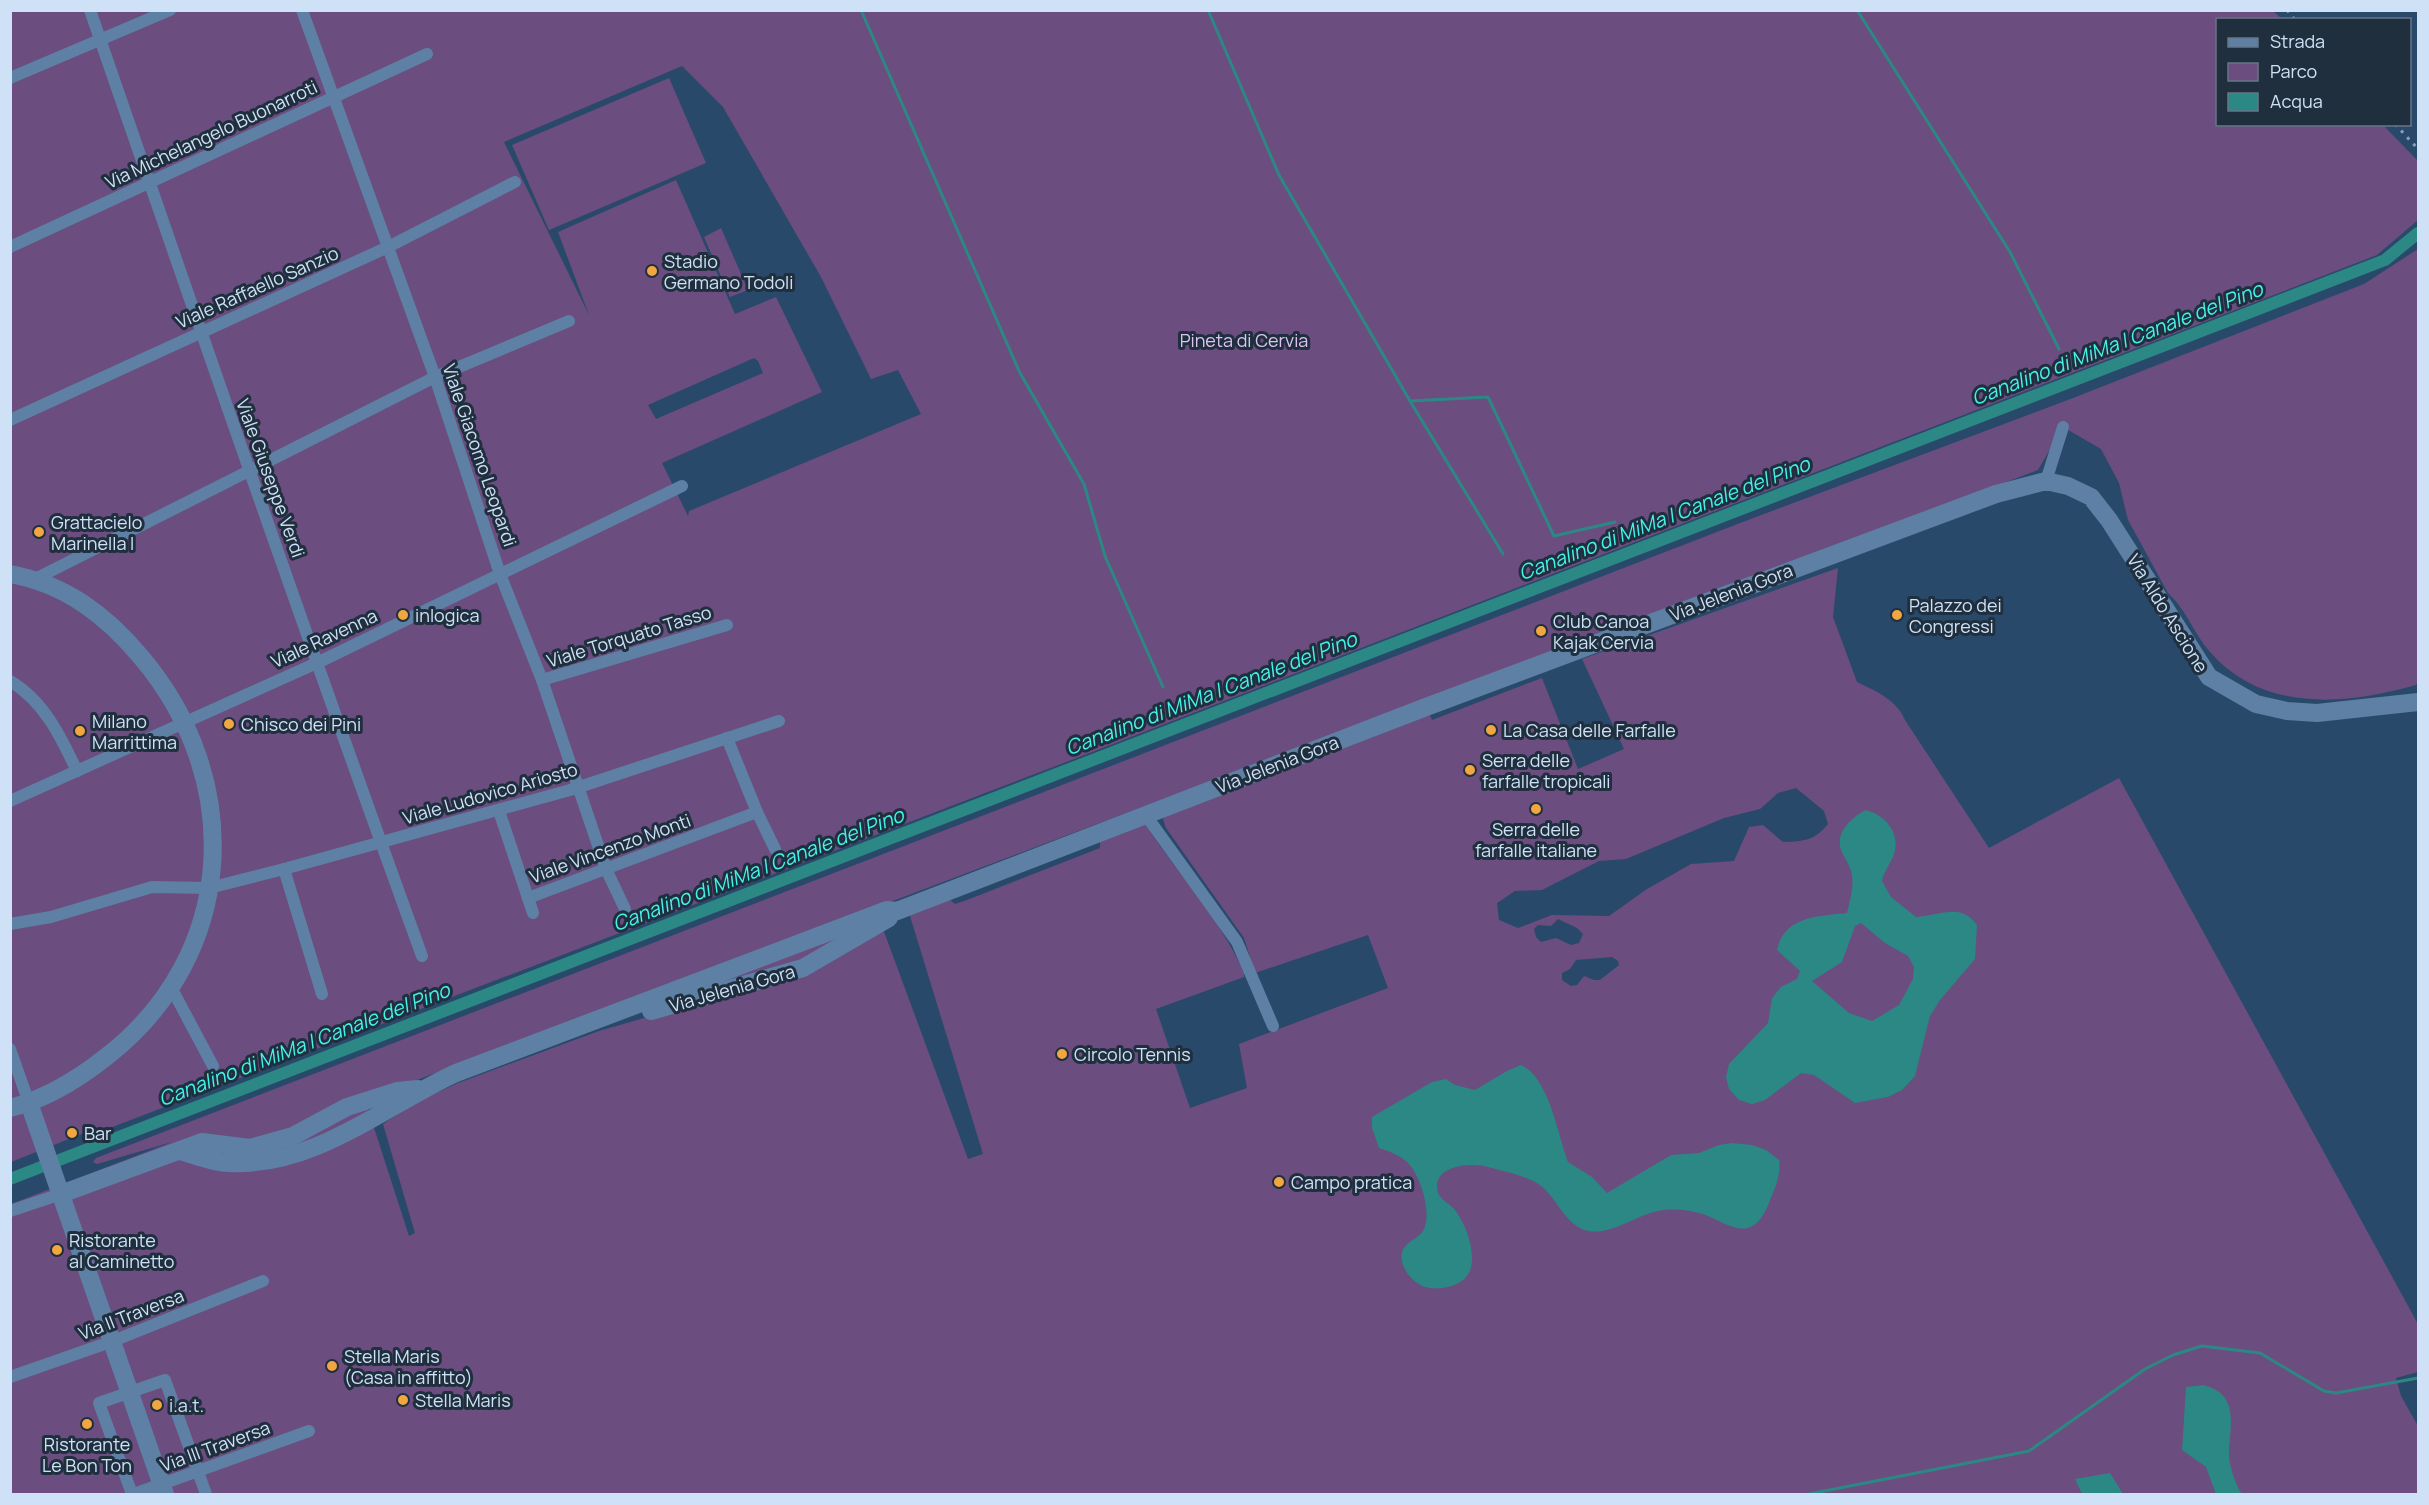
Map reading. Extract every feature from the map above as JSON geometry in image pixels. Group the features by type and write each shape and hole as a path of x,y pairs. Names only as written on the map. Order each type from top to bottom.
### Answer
{"street":[{"name":"Viale Giuseppe Verdi","path":"90,10 248,473 319,662 422,956"},
{"path":"10,78 170,10"},
{"name":"Viale Giacomo Leopardi","path":"303,10 435,377 500,574 542,680 606,869 625,909"},
{"name":"Via Michelangelo Buonarroti","path":"10,247 427,54"},
{"name":"Viale Raffaello Sanzio","path":"10,420 388,247 515,182"},
{"path":"35,579 435,377 569,321"},
{"path":"2046,481 2063,427"},
{"name":"Via Aldo Ascione","path":"2046,481 2068,486 2091,497 2109,520 2209,677 2256,704 2287,711 2317,713 2418,702"},
{"name":"Via Jelenia Gora","path":"555,1036 803,968 890,918 897,911 1145,814 1874,538 1996,494 2046,481"},
{"name":"Viale Ravenna","path":"10,801 319,662 682,486"},
{"path":"10,574 35,579 83,601 110,623 150,668 185,722 200,760 213,825 214,846 209,888 193,949 172,988 147,1021 123,1044 57,1090 29,1103 10,1108"},
{"name":"Viale Torquato Tasso","path":"542,680 726,625"},
{"path":"10,681 28,691 47,715 77,771"},
{"name":"Via Aldo Ascione","path":"2378,707 2418,692"},
{"name":"Viale Ludovico Ariosto","path":"10,924 51,917 152,887 209,888 284,869 577,788 779,721"},
{"path":"727,738 775,849"},
{"name":"Viale Vincenzo Monti","path":"500,811 528,898 758,812"},
{"path":"1145,814 1237,942 1274,1026"},
{"path":"284,869 322,994"},
{"path":"528,898 533,913"},
{"name":"Via Jelenia Gora","path":"180,1151 227,1163 268,1161 359,1128 423,1088 456,1072 886,910 897,911"},
{"path":"172,988 213,1066"},
{"path":"10,1049 164,1489"},
{"name":"Via Jelenia Gora","path":"61,1194 202,1142 250,1148 293,1136 347,1107 397,1091 423,1088"},
{"path":"10,1211 61,1194"},
{"name":"Via II Traversa","path":"10,1377 112,1341 263,1281"},
{"path":"133,1494 99,1403 165,1380 206,1494"},
{"name":"Via III Traversa","path":"133,1494 164,1489 198,1471 309,1431"}],"green space":[{"name":"Pineta di Cervia","path":"10,11 2273,11 2281,18 2216,18 2216,126 2384,126 2418,161 2418,220 2377,255 1095,751 102,1131 99,1127 11,1162","holes":["682,66 723,107 821,277 871,379 898,370 921,414 689,511 688,516 662,463 822,392 776,297 735,314 676,180 558,232 589,315 504,142","754,358 758,361 763,373 656,419 648,405"]},
{"path":"669,78 706,163 549,230 512,145"},
{"path":"721,228 748,290 730,297 704,237"},
{"path":"2418,249 2418,682 2416,685 2361,697 2307,699 2280,695 2255,686 2231,672 2210,652 2180,606 2168,593 2128,520 2119,483 2101,449 2063,427 2038,470 401,1086 368,1109 409,1236 415,1233 383,1124 412,1104 458,1083 599,1031 808,971 883,929 968,1159 983,1154 910,916 918,909 950,900 955,904 967,900 1100,848 1100,840 1143,825 1146,825 1211,916 1244,973 1244,977 1156,1009 1190,1108 1247,1088 1239,1044 1388,988 1368,935 1255,973 1244,938 1166,828 1163,819 1165,814 1429,713 1432,720 1542,678 1578,769 1624,749 1582,659 1838,568 1833,617 1857,682 1885,697 1897,707 1989,848 2119,778 2418,1324 2418,1372 2396,1378 2401,1396 2418,1426 2418,1494 11,1494 11,1204 172,1142 97,1164 93,1162 96,1158 2364,284","holes":["1796,788 1824,811 1828,824 1813,837 1783,842 1763,825 1749,827 1734,861 1691,864 1647,889 1609,916 1552,915 1518,928 1499,920 1497,903 1515,891 1542,890 1599,861 1626,859 1724,818 1760,809 1778,793","1558,919 1577,928 1583,934 1579,943 1571,945 1556,938 1541,942 1536,937 1534,929 1538,925 1551,926","1612,957 1618,961 1619,965 1600,980 1584,976 1577,985 1571,986 1562,980 1562,973 1570,969 1576,960"]},
{"path":"880,916 796,965 705,993 734,973"}],"water":[{"path":"1866,810 1873,812 1890,826 1893,832 1896,846 1882,881 1891,897 1916,917 1957,912 1970,918 1977,925 1975,959 1940,1000 1930,1016 1915,1076 1902,1090 1888,1097 1855,1103 1814,1075 1801,1073 1765,1100 1752,1104 1739,1100 1729,1089 1726,1077 1729,1064 1768,1023 1772,998 1781,987 1797,979 1800,971 1777,950 1781,939 1787,930 1804,920 1847,913 1852,892 1852,876 1841,850 1840,837 1850,821","holes":["1861,923 1885,943 1908,956 1914,967 1913,979 1899,1005 1872,1021 1849,1013 1812,981 1842,962 1855,926"]},
{"path":"1521,1065 1531,1072 1546,1094 1568,1162 1592,1177 1607,1193 1671,1155 1699,1153 1719,1145 1732,1143 1752,1145 1766,1150 1779,1160 1777,1182 1762,1216 1748,1228 1740,1228 1703,1214 1663,1210 1649,1213 1609,1229 1589,1231 1574,1224 1550,1195 1535,1182 1488,1167 1463,1166 1446,1171 1440,1176 1437,1184 1439,1195 1454,1209 1464,1225 1471,1246 1471,1267 1467,1276 1452,1286 1433,1288 1420,1285 1406,1271 1402,1253 1406,1245 1420,1235 1424,1229 1426,1203 1416,1175 1407,1162 1394,1153 1379,1148 1372,1128 1372,1117 1432,1082 1446,1079 1455,1085 1475,1090"},
{"path":"2203,1385 2215,1389 2228,1403 2231,1422 2229,1459 2233,1476 2242,1494 2216,1494 2206,1467 2182,1450 2186,1387"},
{"path":"2110,1473 2123,1494 2082,1494 2075,1479"}],"waterway":[{"path":"861,10 1020,373 1084,484 1105,556 1163,687"},
{"path":"1208,10 1279,175 1410,401 1503,554"},
{"path":"1857,10 2010,252 2059,349"},
{"name":"Canalino di MiMa | Canale del Pino","path":"10,1179 2385,260 2418,233"},
{"path":"1410,401 1488,397 1554,536 1615,522"},
{"path":"1809,1494 2029,1451 2145,1369 2173,1355 2202,1346 2260,1353 2324,1391 2336,1393 2418,1378"}],"railway":[{"path":"2287,10 2293,18"},
{"path":"2397,126 2418,149"}],"place":[{"name":"Stadio Germano Todoli","path":"652,271"},
{"name":"Grattacielo Marinella I","path":"39,532"},
{"name":"inlogica","path":"403,615"},
{"name":"Palazzo dei Congressi","path":"1897,615"},
{"name":"Club Canoa Kajak Cervia","path":"1541,631"},
{"name":"Chisco dei Pini","path":"229,724"},
{"name":"La Casa delle Farfalle","path":"1491,730"},
{"name":"Milano Marrittima","path":"80,731"},
{"name":"Serra delle farfalle tropicali","path":"1470,770"},
{"name":"Serra delle farfalle italiane","path":"1536,809"},
{"name":"Circolo Tennis","path":"1062,1054"},
{"name":"Bar","path":"72,1133"},
{"name":"Campo pratica","path":"1279,1182"},
{"name":"Ristorante al Caminetto","path":"57,1250"},
{"name":"Stella Maris (Casa in affitto)","path":"332,1366"},
{"name":"Stella Maris","path":"403,1400"},
{"name":"i.a.t.","path":"157,1405"},
{"name":"Ristorante Le Bon Ton","path":"87,1424"}]}
